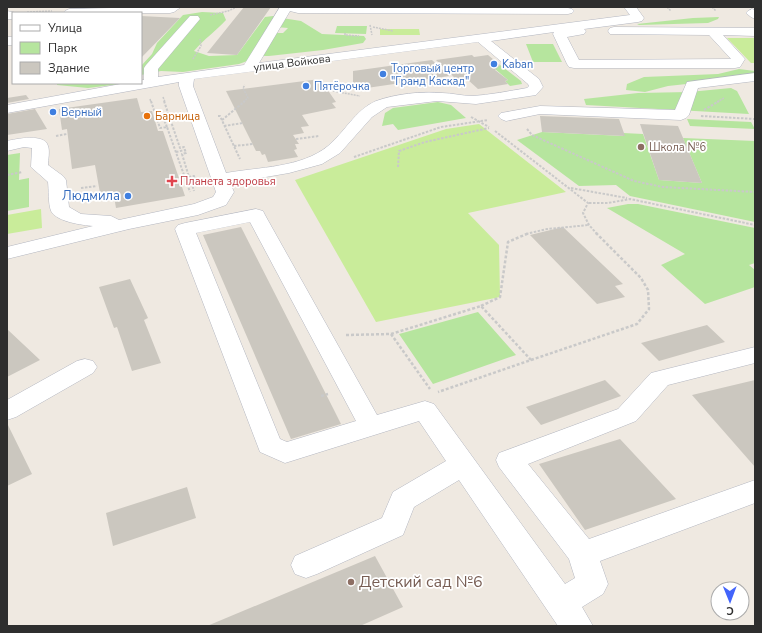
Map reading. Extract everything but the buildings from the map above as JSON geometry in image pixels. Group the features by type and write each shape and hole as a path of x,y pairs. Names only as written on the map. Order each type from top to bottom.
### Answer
{"street":[{"path":"139,12 170,10 175,7"},
{"path":"249,68 286,7"},
{"path":"291,7 298,10 567,9 578,25"},
{"name":"улица Войкова","path":"7,108 48,102 187,76 638,18 630,7"},
{"path":"151,83 151,68 194,19"},
{"path":"713,32 738,60 735,64 574,64 559,34 572,31 755,32"},
{"path":"220,179 308,163 327,154 347,137 370,110 383,104 427,97 471,100 531,92 536,87 534,82 480,38"},
{"path":"8,253 128,223 198,208 220,201 224,192 186,86 187,76"},
{"path":"506,116 540,110 688,116 692,85 755,77"},
{"path":"36,88 48,102"},
{"path":"347,137 364,132"},
{"path":"7,146 30,142 37,143 40,146 39,167 57,180 60,210 77,219 128,223"},
{"path":"371,426 256,215 186,229 269,445 285,453 425,410 569,614 592,584 583,554 509,460 627,415 660,379 755,355"},
{"path":"7,411 85,367"},
{"path":"306,565 393,526 403,500 463,464"},
{"path":"583,554 755,491"}],"path":[{"path":"194,19 228,12 237,7"},
{"path":"668,7 671,11"},
{"path":"712,7 716,11"},
{"path":"367,10 372,37"},
{"path":"200,39 201,46 191,62 204,74"},
{"path":"222,120 248,98 243,88"},
{"path":"333,91 363,97"},
{"path":"163,97 180,148 184,147 185,150"},
{"path":"688,116 724,98"},
{"path":"151,104 160,128 167,127"},
{"path":"688,116 755,119"},
{"path":"469,117 482,122 588,203 608,203 630,199"},
{"path":"170,119 164,120 190,193"},
{"path":"224,126 243,123"},
{"path":"398,167 399,151 425,142 490,128"},
{"path":"55,136 67,134"},
{"path":"532,135 634,181 663,187 755,192"},
{"path":"234,146 253,144"},
{"path":"176,152 185,150"},
{"path":"185,150 186,153 182,154 190,177 194,176 195,178"},
{"path":"7,175 19,173"},
{"path":"186,180 195,178"},
{"path":"195,178 195,180 191,181 196,196"},
{"path":"81,188 97,186"},
{"path":"569,188 755,225"},
{"path":"391,334 434,394 637,324 649,309 648,290 641,278 589,225 583,213 588,203"},
{"path":"321,335 391,334 481,306 500,297 508,242 526,233 547,229 589,225"},
{"path":"481,306 531,360"}],"green space":[{"path":"202,12 223,13 226,20 194,51 209,56 237,55 265,17 273,16 278,18 250,60 239,64 183,72 161,71 142,75 142,65 152,54 157,43 183,15"},
{"path":"719,17 718,19 708,23 637,24 693,18"},
{"path":"282,18 301,21 322,34 364,36 366,39 363,43 323,50 260,56 271,33 283,33 288,28 276,27"},
{"path":"337,26 367,26 366,34 335,33"},
{"path":"380,29 419,29 420,35 380,35"},
{"path":"727,38 755,38 755,63 751,63"},
{"path":"526,44 553,44 562,62 533,62"},
{"path":"500,65 521,81 522,84 510,86 505,81 508,80 495,69"},
{"path":"739,69 755,71 755,73 751,77 668,86 645,92 626,90 627,84 644,77 718,74"},
{"path":"57,84 120,84 88,88"},
{"path":"731,88 737,91 749,114 586,105 584,99 638,93 689,92"},
{"path":"438,102 451,105 466,118 398,130 393,124 382,126 385,113 393,108"},
{"path":"687,119 751,122 755,129 690,126"},
{"path":"479,124 566,192 468,213 499,245 500,297 376,322 295,180 446,129"},
{"path":"542,132 623,136 623,133 643,134 659,180 702,183 683,138 755,141 755,222 630,196 616,185 579,186 517,140"},
{"path":"20,153 19,180 29,178 29,207 7,211 7,155"},
{"path":"628,204 638,204 755,228 755,263 749,265 755,270 755,287 705,304 661,265 685,254 607,208"},
{"path":"41,209 42,228 7,234 7,215"},
{"path":"478,312 516,355 433,384 399,334"}],"place":[{"name":"Kaban","path":"494,64"},
{"name":"Торговый центр \"Гранд Каскад\"","path":"383,74"},
{"name":"Пятёрочка","path":"306,86"},
{"name":"Верный","path":"53,112"},
{"name":"Барница","path":"147,116"},
{"name":"Школа №6","path":"641,147"},
{"name":"Планета здоровья","path":"172,181"},
{"name":"Людмила","path":"128,196"},
{"name":"Детский сад №6","path":"351,582"}]}
